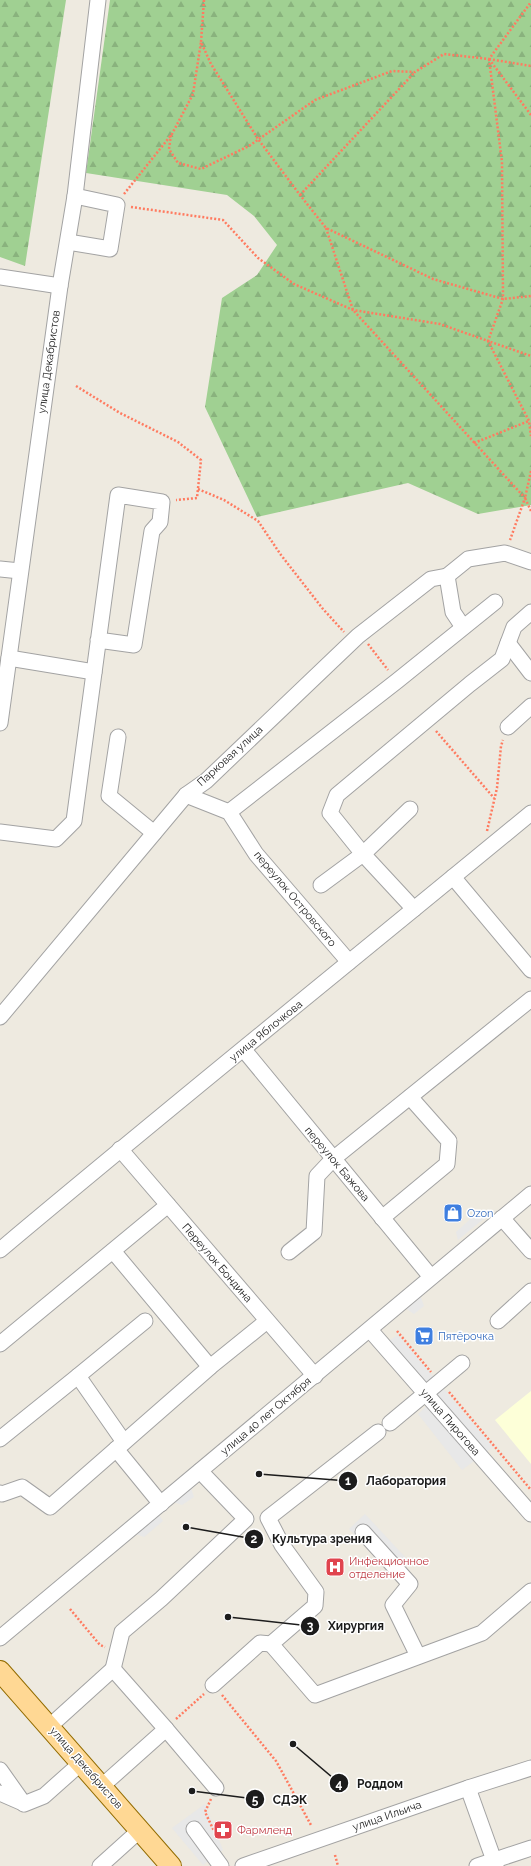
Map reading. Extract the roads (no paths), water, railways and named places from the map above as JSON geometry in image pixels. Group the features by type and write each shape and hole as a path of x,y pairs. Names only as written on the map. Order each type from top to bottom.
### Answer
{"main road":[{"name":"улица Декабристов","path":"0,1671 50,1726 171,1866"}],"street":[{"name":"улица Декабристов","path":"0,723 60,286 75,196 98,0"},
{"path":"68,242 110,249 117,205 75,196"},
{"path":"0,277 60,286"},
{"path":"0,832 56,839 74,821 98,640 118,495 162,502 160,522 152,531 134,645 98,640"},
{"name":"Парковая улица","path":"0,1017 186,795 206,781 356,638 431,579 447,576 468,559 505,553 531,562"},
{"path":"0,569 20,571"},
{"path":"447,576 453,612 464,627"},
{"path":"186,795 229,812 397,681 495,602"},
{"path":"414,909 363,854 330,813 336,795 502,659 514,627 531,612"},
{"path":"508,643 531,673"},
{"path":"9,658 94,672"},
{"path":"508,727 531,706"},
{"path":"118,737 109,796 154,833"},
{"path":"321,885 363,854 410,809"},
{"name":"переулок Островского","path":"229,812 256,854 349,962"},
{"name":"улица Яблочкова","path":"0,1250 120,1149 244,1050 531,813"},
{"path":"453,877 531,970"},
{"path":"289,1252 314,1232 317,1176 333,1159 531,999"},
{"name":"переулок Бажова","path":"244,1050 431,1278"},
{"path":"382,1218 447,1164 449,1141 410,1097"},
{"name":"Переулок Бондина","path":"120,1149 315,1376"},
{"name":"улица 40 лет Октября","path":"0,1638 531,1194"},
{"path":"0,1344 168,1204"},
{"path":"502,1218 531,1251"},
{"path":"113,1250 210,1367"},
{"path":"498,1321 531,1291"},
{"path":"0,1439 145,1321"},
{"path":"0,1493 2,1494 22,1487 50,1507 210,1367 267,1321"},
{"name":"улица Пирогова","path":"370,1330 531,1514"},
{"path":"390,1423 462,1364"},
{"path":"78,1376 120,1446 161,1504"},
{"path":"271,1644 315,1606 316,1592 282,1545 268,1518 378,1432"},
{"path":"50,1726 113,1669 122,1632 161,1599 246,1519 200,1472"},
{"path":"363,1532 410,1584 393,1605 418,1656"},
{"path":"213,1685 260,1643 271,1644 315,1695 482,1633 531,1591"},
{"path":"113,1669 216,1788"},
{"path":"102,1786 166,1729"},
{"path":"0,1792 24,1804 44,1796 81,1763"},
{"name":"улица Ильича","path":"243,1866 468,1788 531,1768"},
{"path":"0,1770 24,1804"},
{"path":"468,1788 495,1863"},
{"path":"194,1829 221,1866"},
{"path":"100,1866 140,1830"},
{"path":"477,1866 495,1863 531,1848"}],"place":[{"name":"Ozon","path":"453,1213"},
{"name":"Пятёрочка","path":"424,1336"},
{"name":"Лаборатория","path":"259,1474"},
{"name":"Культура зрения","path":"186,1527"},
{"name":"Инфекционное отделение","path":"335,1567"},
{"name":"Хирургия","path":"228,1617"},
{"name":"Роддом","path":"293,1744"},
{"name":"СДЭК","path":"192,1791"},
{"name":"Фармленд","path":"223,1830"}]}
